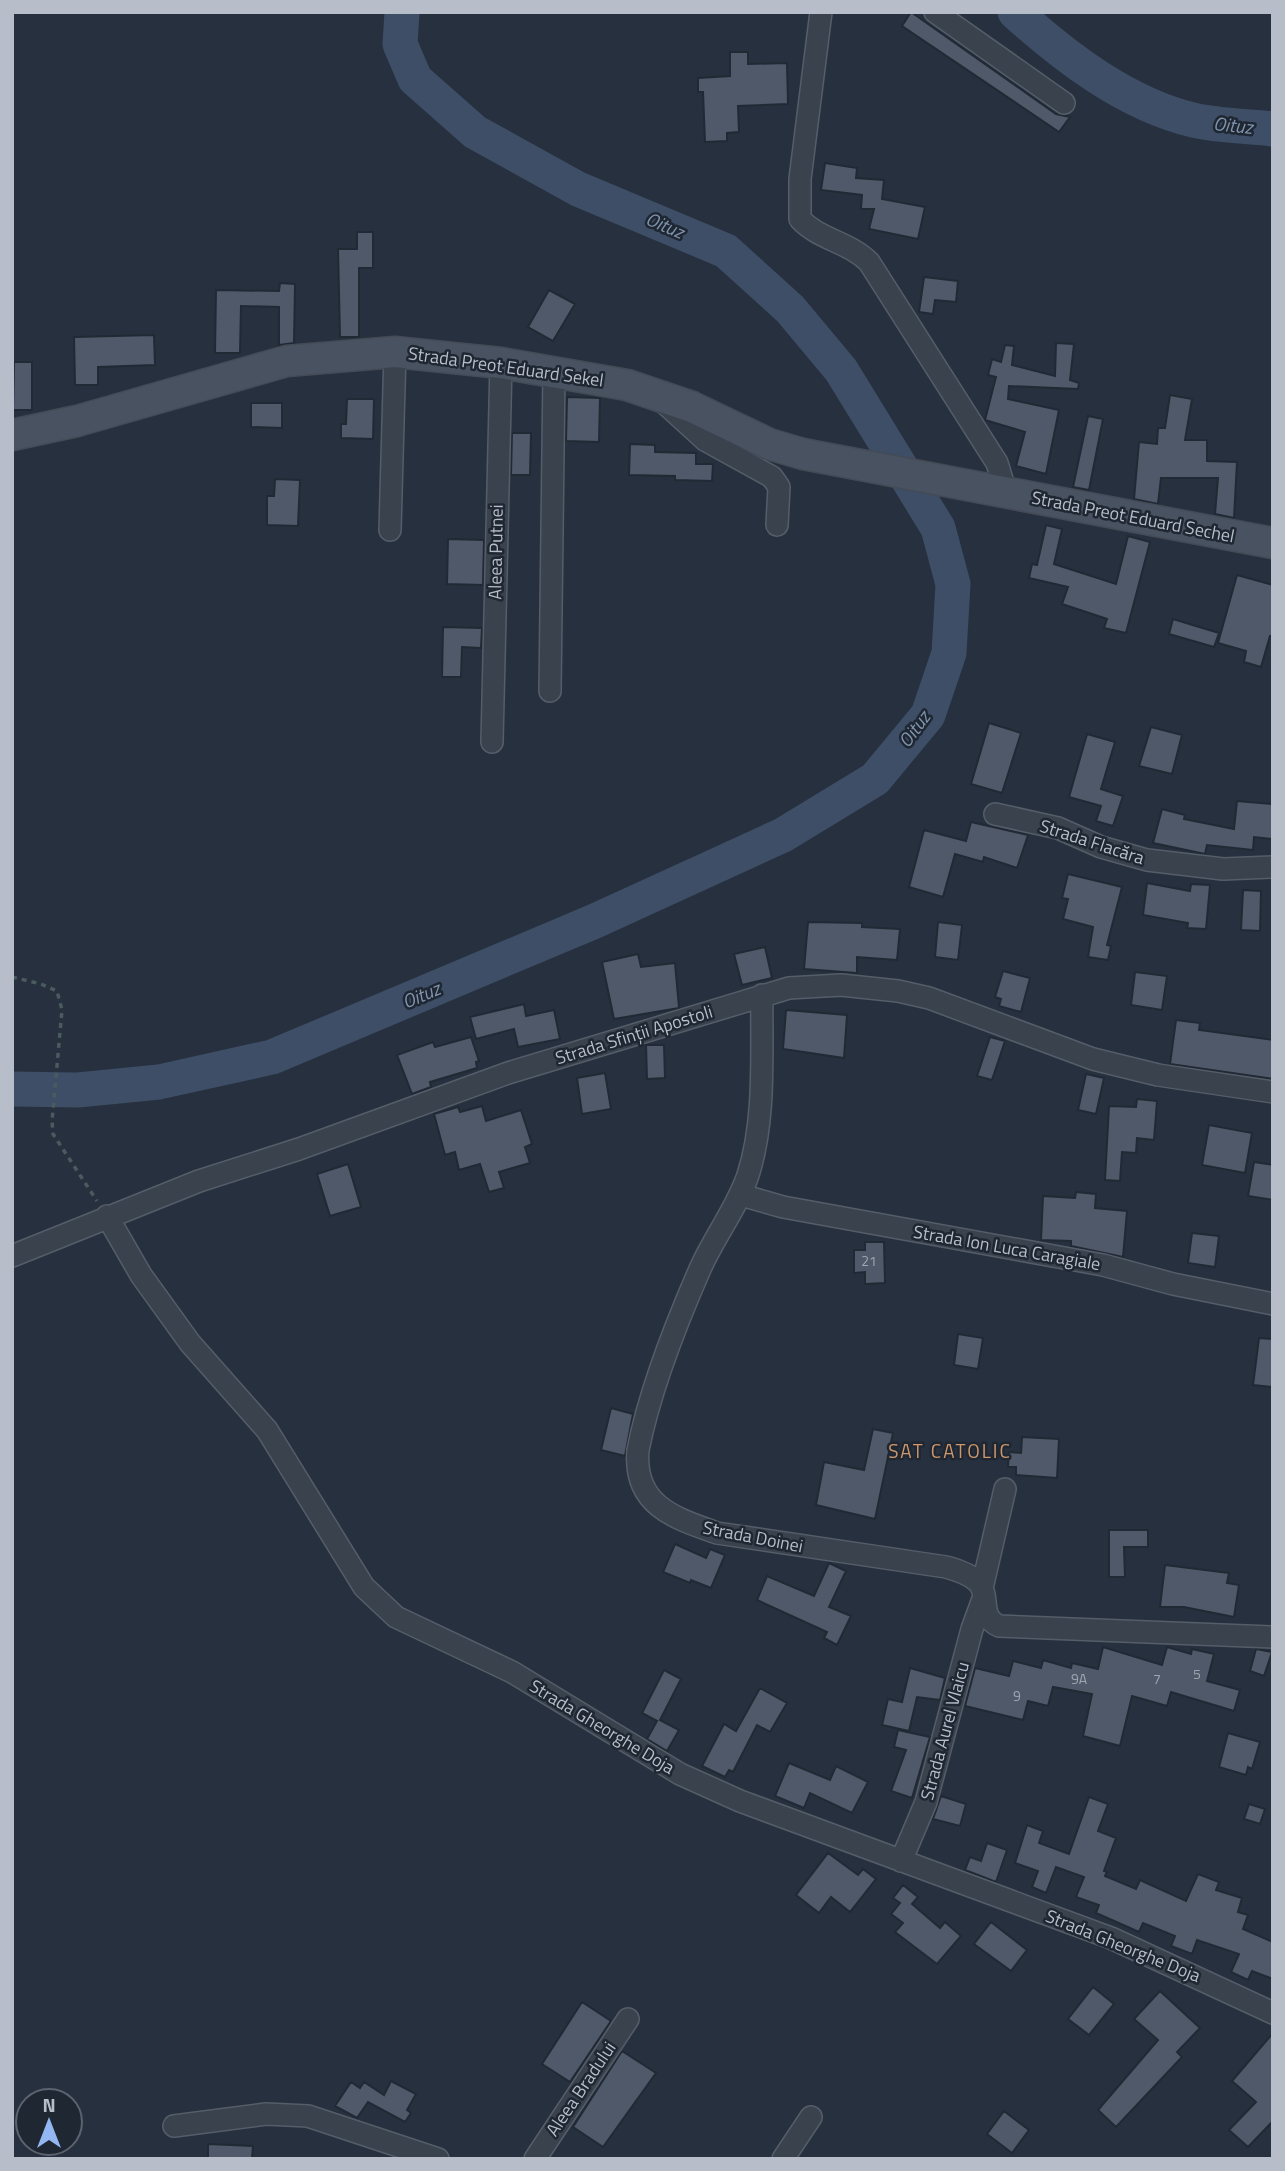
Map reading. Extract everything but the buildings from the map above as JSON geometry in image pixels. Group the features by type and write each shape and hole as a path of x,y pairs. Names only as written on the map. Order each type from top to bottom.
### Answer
{"street":[{"path":"821,12 800,179 800,219 805,226 849,247 869,262 997,463 999,492"},
{"path":"934,12 1064,103"},
{"path":"390,530 395,352"},
{"name":"Strada Preot Eduard Sekel","path":"12,435 77,421 287,361 395,352 501,363 601,379 654,393 692,407 769,444 803,454 999,492"},
{"name":"Aleea Putnei","path":"492,742 501,363"},
{"path":"550,691 554,371"},
{"path":"654,393 705,440 772,477 779,487 777,525"},
{"name":"Strada Preot Eduard Sechel","path":"999,492 1273,543"},
{"name":"Strada Flacăra","path":"995,814 1058,828 1101,847 1147,860 1223,869 1273,867"},
{"name":"Strada Sfinții Apostoli","path":"12,1256 107,1216 508,1073 762,995 817,985 898,991 929,998 1093,1059 1158,1075 1273,1092"},
{"name":"Strada Doinei","path":"762,995 758,1126 754,1153 741,1195 700,1269 670,1344 638,1450 637,1469 644,1489 659,1508 681,1521 718,1533 946,1567 977,1581 986,1616 991,1623 999,1626 1273,1637"},
{"name":"Strada Ion Luca Caragiale","path":"741,1195 783,1207 1103,1265 1187,1287 1273,1304"},
{"name":"Strada Gheorghe Doja","path":"107,1216 141,1275 190,1343 267,1430 364,1587 380,1606 396,1617 512,1672 680,1774 901,1861 1111,1938 1273,2013"},
{"name":"Strada Aurel Vlaicu","path":"901,1861 926,1802 982,1594 1005,1489"},
{"name":"Aleea Bradului","path":"535,2159 628,2020"},
{"path":"174,2126 266,2114 308,2116 406,2154 438,2159"},
{"path":"783,2159 811,2117"}],"path":[{"path":"12,977 41,984 57,992 62,1010 53,1134 107,1216"}],"waterway":[{"name":"Oituz","path":"12,1089 78,1090 159,1082 272,1057 595,921 783,835 875,779 928,715 949,653 953,584 938,528 841,370 790,309 726,251 578,189 475,132 415,79 400,44 402,12"},
{"name":"Oituz","path":"1015,12 1076,62 1120,91 1144,103 1193,120 1273,129"}],"district":[{"name":"SAT CATOLIC","path":"950,1451"}]}
